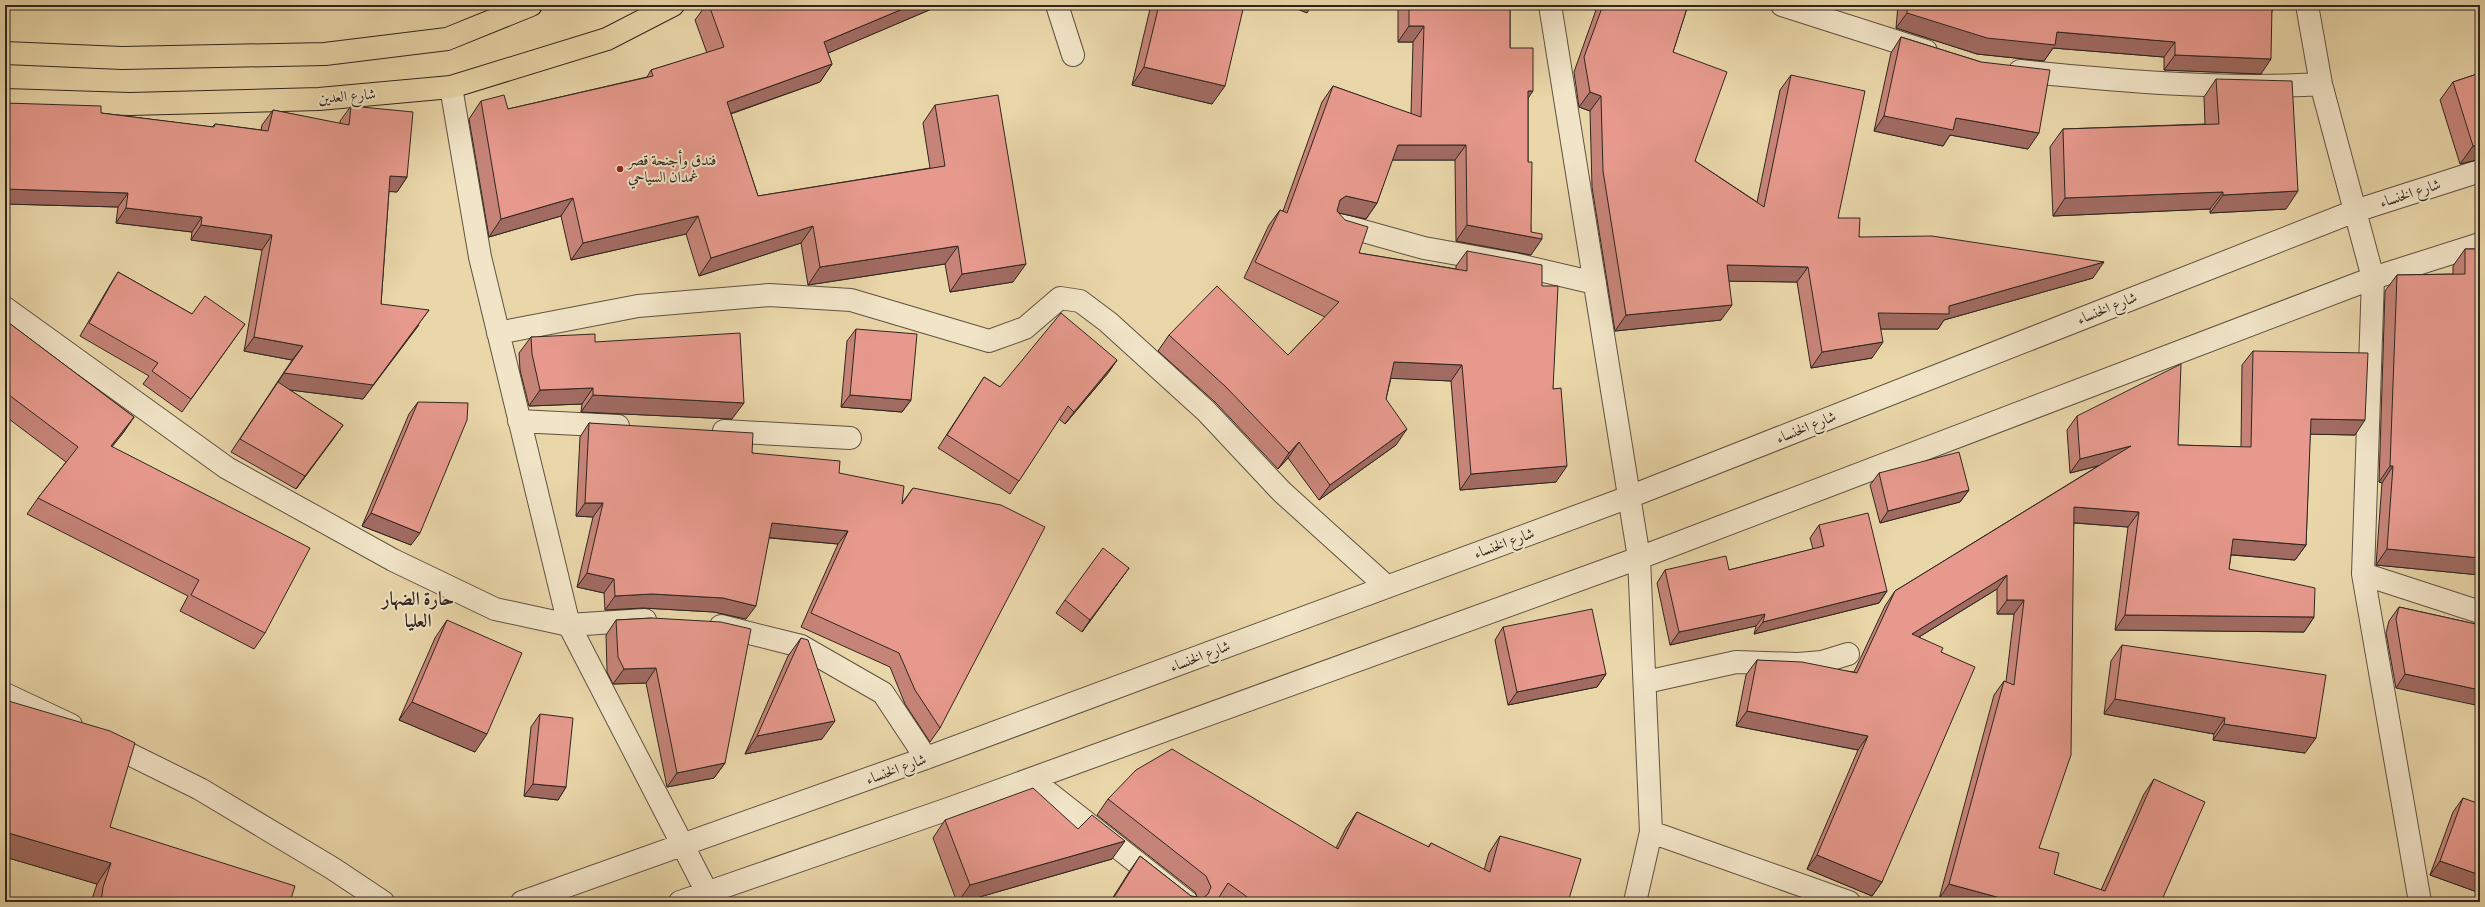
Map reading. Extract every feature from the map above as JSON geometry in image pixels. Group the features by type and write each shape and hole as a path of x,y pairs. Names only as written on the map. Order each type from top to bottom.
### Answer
{"main road":[{"path":"5,53 122,58 325,54 447,38 531,5"},
{"name":"شارع العدين","path":"5,100 130,104 319,99 451,87 607,39 673,5"}],"street":[{"path":"1057,5 1073,55"},
{"path":"1550,5 1639,558 1646,682 1651,832 1635,902"},
{"path":"1782,5 1944,57"},
{"path":"2308,5 2321,84 2373,278 2363,574 2420,902"},
{"path":"1997,68 2129,82 2261,87 2321,84"},
{"path":"451,87 480,257 569,625 710,897"},
{"name":"شارع الخنساء","path":"522,902 684,846 926,758 1629,497 2355,211 2480,171"},
{"path":"1338,224 1424,248 1514,264 1595,283"},
{"path":"680,902 710,897 1639,558 2373,278 2480,244"},
{"path":"498,332 638,306 769,295 851,300 989,341 1025,328 1060,298 1080,301 1108,322 1206,411 1282,492 1386,586"},
{"path":"5,308 227,468 393,560 495,609 569,625 642,620 663,621"},
{"path":"519,421 637,427"},
{"path":"700,430 850,438"},
{"path":"2363,574 2480,612"},
{"path":"699,623 714,624 801,646 883,693 926,758"},
{"path":"1646,682 1736,662 1798,664 1822,662 1848,654"},
{"path":"5,694 200,789 332,868 383,902"},
{"path":"1031,779 1187,902"},
{"path":"1651,832 1849,902"}],"building":[{"path":"709,5 912,5 824,42 832,64 727,102 758,196 945,166 935,105 998,95 1026,264 962,274 958,246 820,267 813,226 711,258 698,216 583,243 573,198 501,219 481,101 504,95 508,109 653,76 651,70 724,47"},
{"path":"1159,5 1244,5 1225,86 1144,67"},
{"path":"1409,5 1510,5 1510,48 1533,48 1533,91 1528,91 1528,162 1532,162 1531,232 1542,234 1542,239 1467,225 1466,145 1398,145 1377,203 1346,196 1340,200 1337,211 1345,220 1368,227 1359,253 1467,271 1467,251 1542,265 1542,286 1558,286 1553,389 1561,388 1567,466 1471,474 1462,365 1394,362 1386,399 1407,429 1330,485 1299,442 1289,453 1226,387 1169,335 1217,286 1288,355 1339,302 1255,262 1280,210 1287,213 1333,86 1421,117 1424,26 1409,26"},
{"path":"1603,5 1688,5 1673,52 1727,72 1695,161 1764,207 1791,75 1865,91 1838,218 1860,218 1859,237 1932,236 2104,262 1949,306 1949,314 1878,313 1883,342 1822,352 1808,267 1727,265 1732,305 1626,315 1603,171 1601,96 1590,92 1584,57"},
{"path":"1907,5 2272,5 2271,59 2175,55 2175,42 2057,32 2055,45 1987,38 1907,13"},
{"path":"1901,37 1981,62 2050,70 2039,133 1956,118 1953,130 1884,116"},
{"path":"2480,73 2480,145 2473,146 2453,82"},
{"path":"2216,79 2292,81 2298,191 2223,195 2223,192 2065,198 2063,129 2219,124"},
{"path":"5,103 101,106 101,113 214,127 215,124 268,131 273,110 349,125 351,106 413,112 407,177 390,176 381,304 429,310 373,385 284,373 303,346 254,337 272,235 201,225 202,217 126,208 128,193 5,189"},
{"path":"2465,249 2480,249 2480,558 2387,549 2393,466 2390,466 2397,275 2465,274"},
{"path":"118,272 192,314 205,296 245,324 191,399 152,371 158,363 89,323"},
{"path":"1061,313 1117,360 1074,412 1068,406 1019,481 947,435 984,377 1000,387"},
{"path":"5,320 134,417 111,446 310,548 265,633 191,595 199,580 38,498 78,447 5,392"},
{"path":"856,329 917,334 911,400 850,395"},
{"path":"740,333 744,403 593,395 593,388 540,390 532,354 531,337 595,334 595,342"},
{"path":"2253,351 2368,353 2365,420 2311,419 2306,545 2233,539 2229,569 2315,588 2314,617 2125,615 2139,512 2074,507 2071,755 2039,848 2059,853 2054,874 2105,891 2154,779 2205,802 2161,902 2015,902 1949,884 2004,681 2014,685 2024,600 2007,600 2007,575 1912,634 1943,648 1941,652 1975,667 1882,882 1817,855 1868,736 1747,711 1757,660 1802,662 1857,673 1895,591 2131,446 2080,459 2077,416 2181,364 2178,445 2251,447"},
{"path":"278,382 343,425 305,476 240,439"},
{"path":"418,402 468,403 467,420 420,533 371,513"},
{"path":"589,423 753,433 752,453 840,461 839,473 904,486 902,504 913,488 1001,505 1045,527 940,728 915,690 899,653 811,613 848,531 772,523 756,606 723,598 652,594 615,596 614,579 587,573 603,503 585,503"},
{"path":"1959,452 1969,490 1888,511 1879,473"},
{"path":"1868,513 1887,591 1763,622 1765,614 1679,632 1665,570 1726,556 1729,570 1824,546 1819,525"},
{"path":"1103,548 1129,568 1090,620 1065,600"},
{"path":"2399,607 2480,625 2480,690 2405,674 2396,619"},
{"path":"1592,609 1606,674 1517,692 1503,627"},
{"path":"652,618 721,622 751,629 725,763 677,773 656,668 624,669 618,657 616,620"},
{"path":"447,620 522,653 487,734 412,702"},
{"path":"801,638 808,640 835,721 757,736"},
{"path":"2122,645 2326,675 2316,738 2224,724 2225,718 2115,699"},
{"path":"5,700 110,731 135,743 110,827 295,886 290,902 101,902 103,887 111,863 5,832"},
{"path":"540,714 573,718 566,787 533,784"},
{"path":"1172,749 1338,849 1357,812 1429,847 1431,843 1490,872 1500,836 1581,859 1568,902 1268,902 1259,898 1256,902 1254,902 1228,883 1216,902 1111,902 1140,856 1191,896 1203,898 1208,894 1211,887 1206,876 1108,799 1136,770"},
{"path":"1033,788 1078,829 1092,815 1125,841 970,885 945,820"},
{"path":"2463,798 2480,804 2480,875 2440,861"}],"place":[{"name":"فندق وأجنحة قصر غمدان السياحي","path":"620,169"}],"district":[{"name":"حارة الضهار العليا","path":"418,609"}]}
